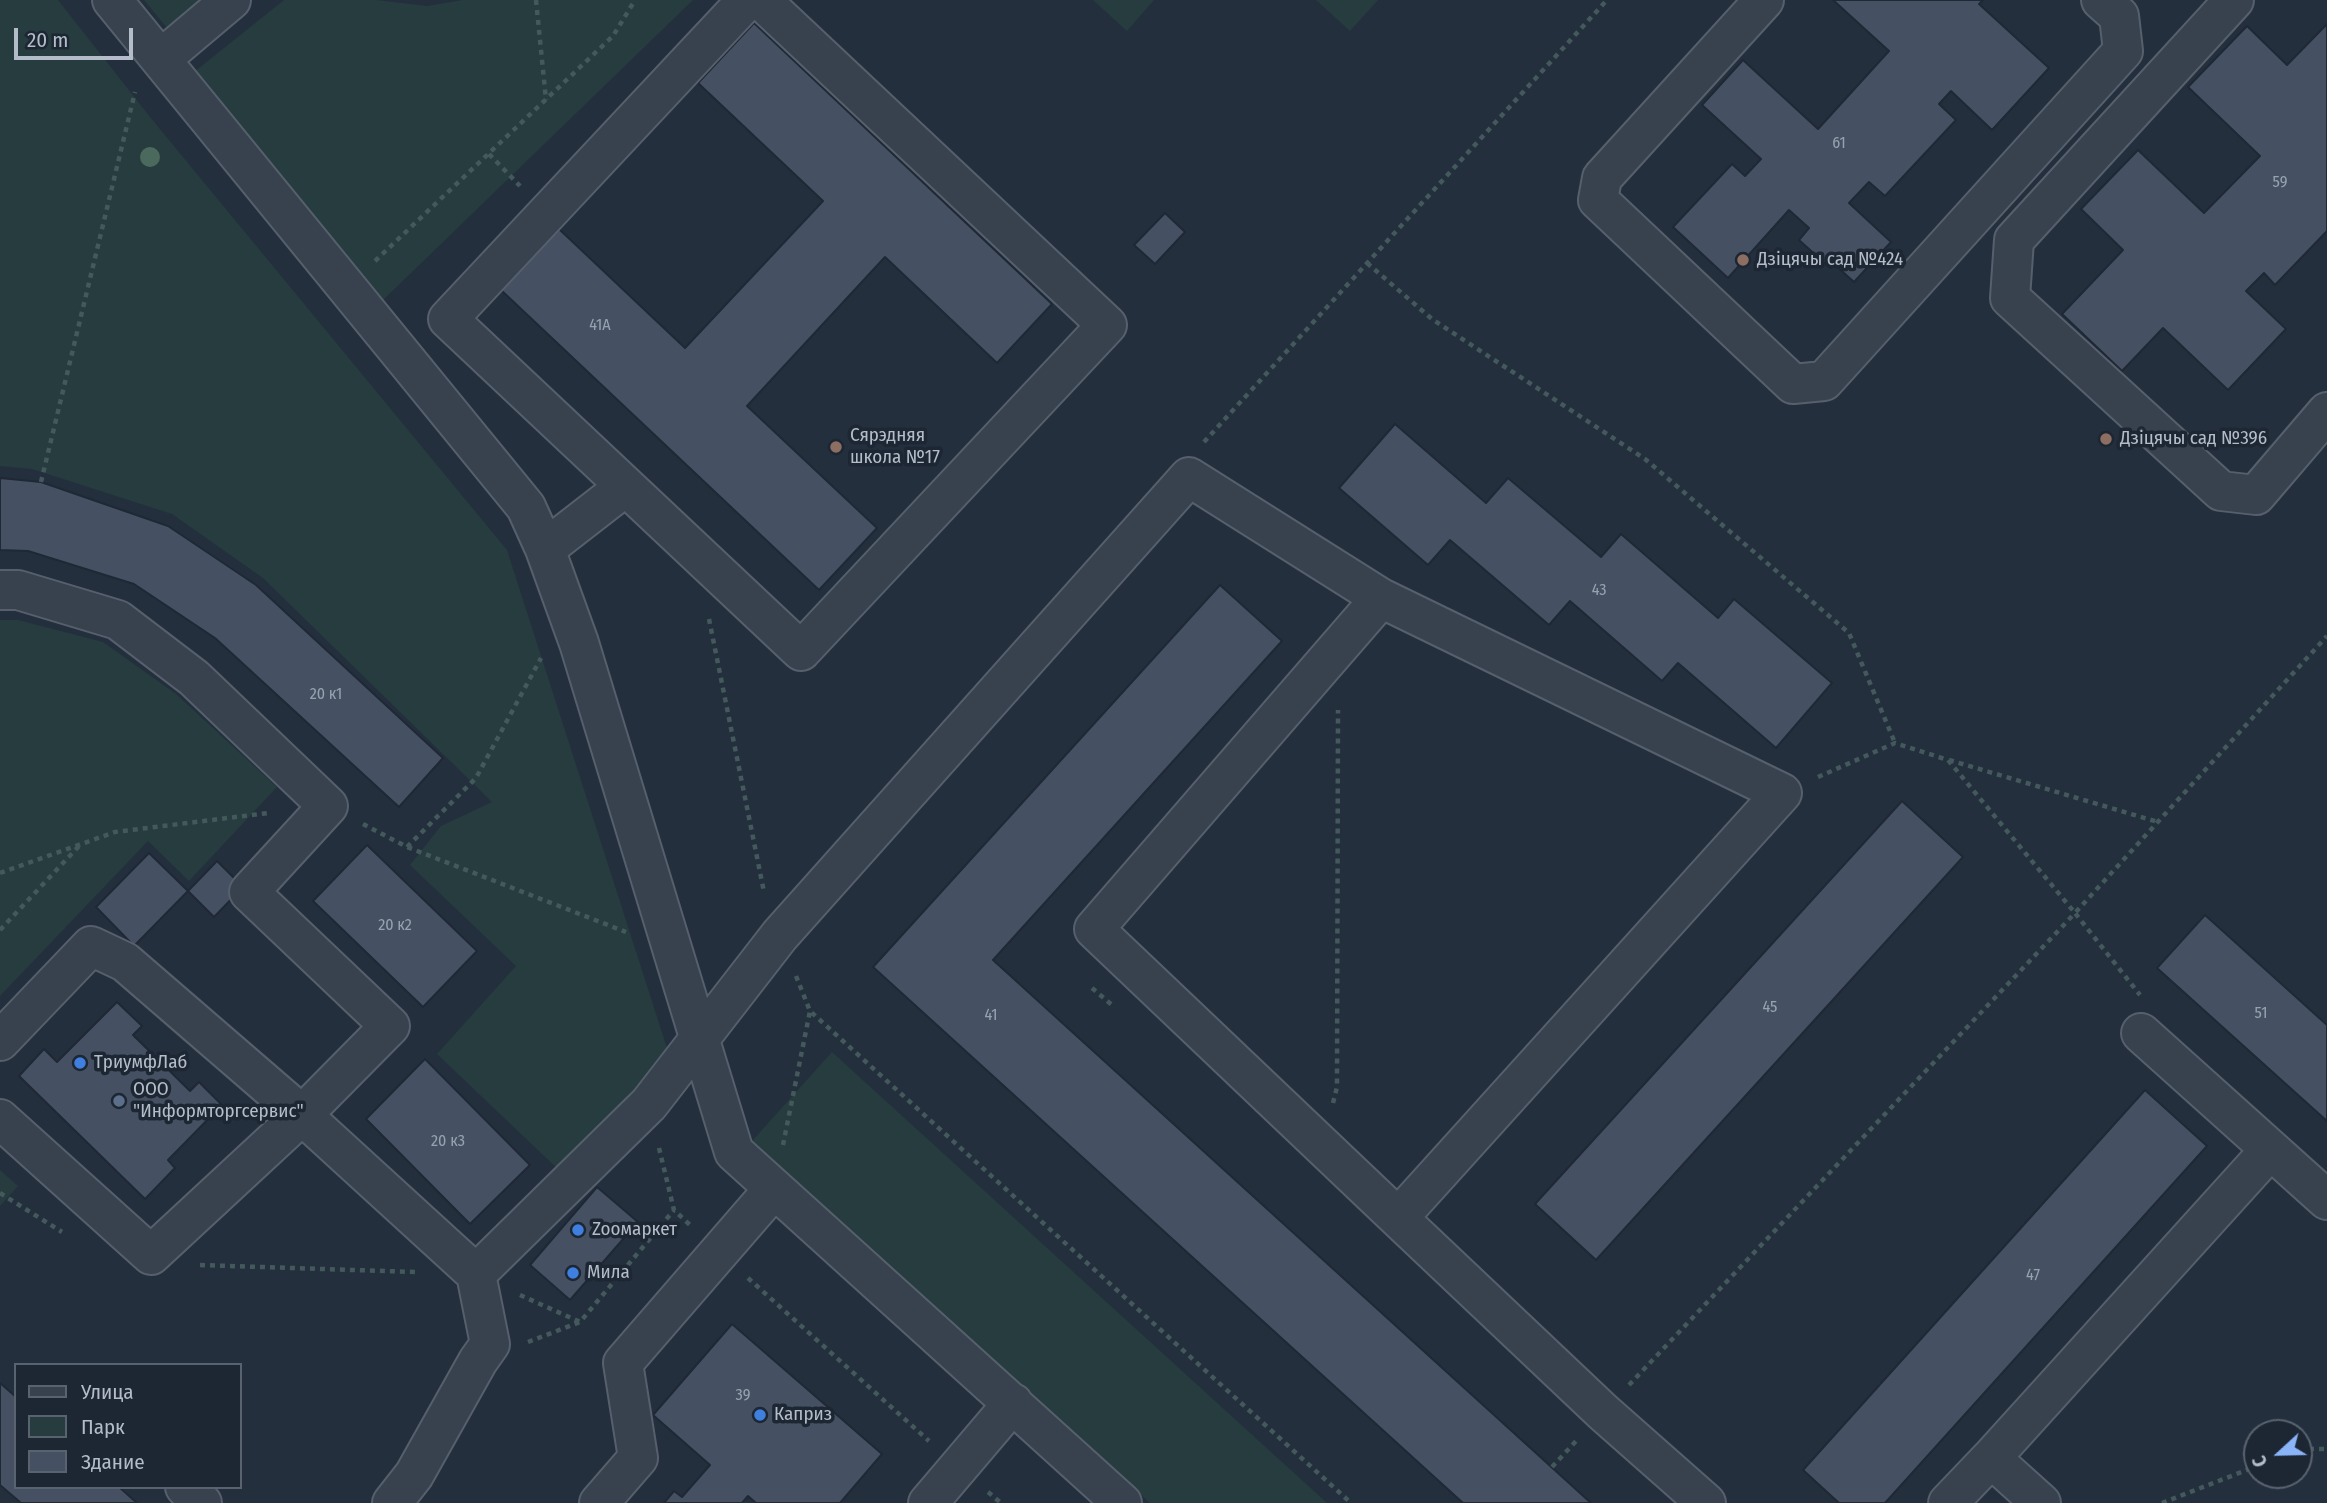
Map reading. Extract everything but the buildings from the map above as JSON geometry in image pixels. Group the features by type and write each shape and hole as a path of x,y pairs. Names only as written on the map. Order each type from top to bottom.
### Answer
{"lane":[{"path":"112,0 526,507 545,549 571,623 700,1037 733,1152 1122,1503"},
{"path":"161,59 231,0"},
{"path":"747,0 448,319 801,651 1107,325 761,0"},
{"path":"1764,0 1602,178 1598,200 1793,384 1824,381 2123,51 2119,16 2101,0"},
{"path":"2235,0 2014,240 2010,298 2221,491 2256,495 2327,412"},
{"path":"476,1274 649,1104 780,935 1189,477 1381,598 1782,793 1398,1218"},
{"path":"545,549 612,496 622,483"},
{"path":"0,590 18,590 118,620 194,678 328,806 249,892 390,1026 302,1115 151,1255 0,1119"},
{"path":"1381,598 1094,929 1603,1412 1706,1503"},
{"path":"0,1041 91,946 125,962 302,1115 476,1274 489,1344 414,1475 391,1503"},
{"path":"2141,1014 2270,1150 2327,1200"},
{"path":"1948,1503 2270,1150"},
{"path":"599,1503 638,1458 623,1363 773,1190"},
{"path":"928,1503 1013,1403"},
{"path":"1991,1458 2041,1503"},
{"path":"187,1489 202,1503"}],"path":[{"path":"536,0 546,100"},
{"path":"371,264 613,36 635,0"},
{"path":"1197,450 1606,0"},
{"path":"41,482 136,88"},
{"path":"489,154 522,187"},
{"path":"1367,263 1432,320 1645,459 1849,633 1895,743"},
{"path":"709,618 766,899"},
{"path":"407,847 477,778 547,649 571,623"},
{"path":"1552,1468 2075,913 2327,636"},
{"path":"1324,1147 1337,1087 1339,734 1336,650"},
{"path":"1782,793 1895,743 2158,822"},
{"path":"1948,760 2075,913 2141,1014"},
{"path":"0,873 115,832 328,806 407,847 627,932"},
{"path":"0,930 80,845"},
{"path":"780,935 810,1011 1351,1503"},
{"path":"773,1190 810,1011"},
{"path":"649,1104 674,1210 1001,1503"},
{"path":"0,1193 70,1237"},
{"path":"478,1361 580,1322 674,1210"},
{"path":"200,1265 476,1274"},
{"path":"513,1291 580,1322"},
{"path":"2162,1503 2243,1471"}],"green space":[{"path":"0,0 58,0 150,117 507,550 667,1048 643,1098 563,1174 437,1054 516,966 410,865 441,826 492,802 263,578 172,514 32,469 0,466"},
{"path":"144,0 204,0 167,28"},
{"path":"284,0 376,0 427,6 463,0 693,0 380,303 194,72"},
{"path":"1093,0 1154,0 1127,31"},
{"path":"1316,0 1378,0 1350,31"},
{"path":"0,620 18,620 103,642 176,694 277,787 189,881 148,841 0,996"},
{"path":"832,1052 1327,1503 1150,1503 752,1141"},
{"path":"0,1170 18,1186 0,1206"}],"place":[{"name":"Дзіцячы сад №424","path":"1743,260"},
{"name":"Дзіцячы сад №396","path":"2106,439"},
{"name":"Сярэдняя школа №17","path":"836,447"},
{"name":"ТриумфЛаб","path":"80,1063"},
{"name":"ООО \"Информторгсервис\"","path":"119,1101"},
{"name":"Zooмаркет","path":"578,1230"},
{"name":"Мила","path":"573,1273"},
{"name":"Каприз","path":"760,1415"}]}
